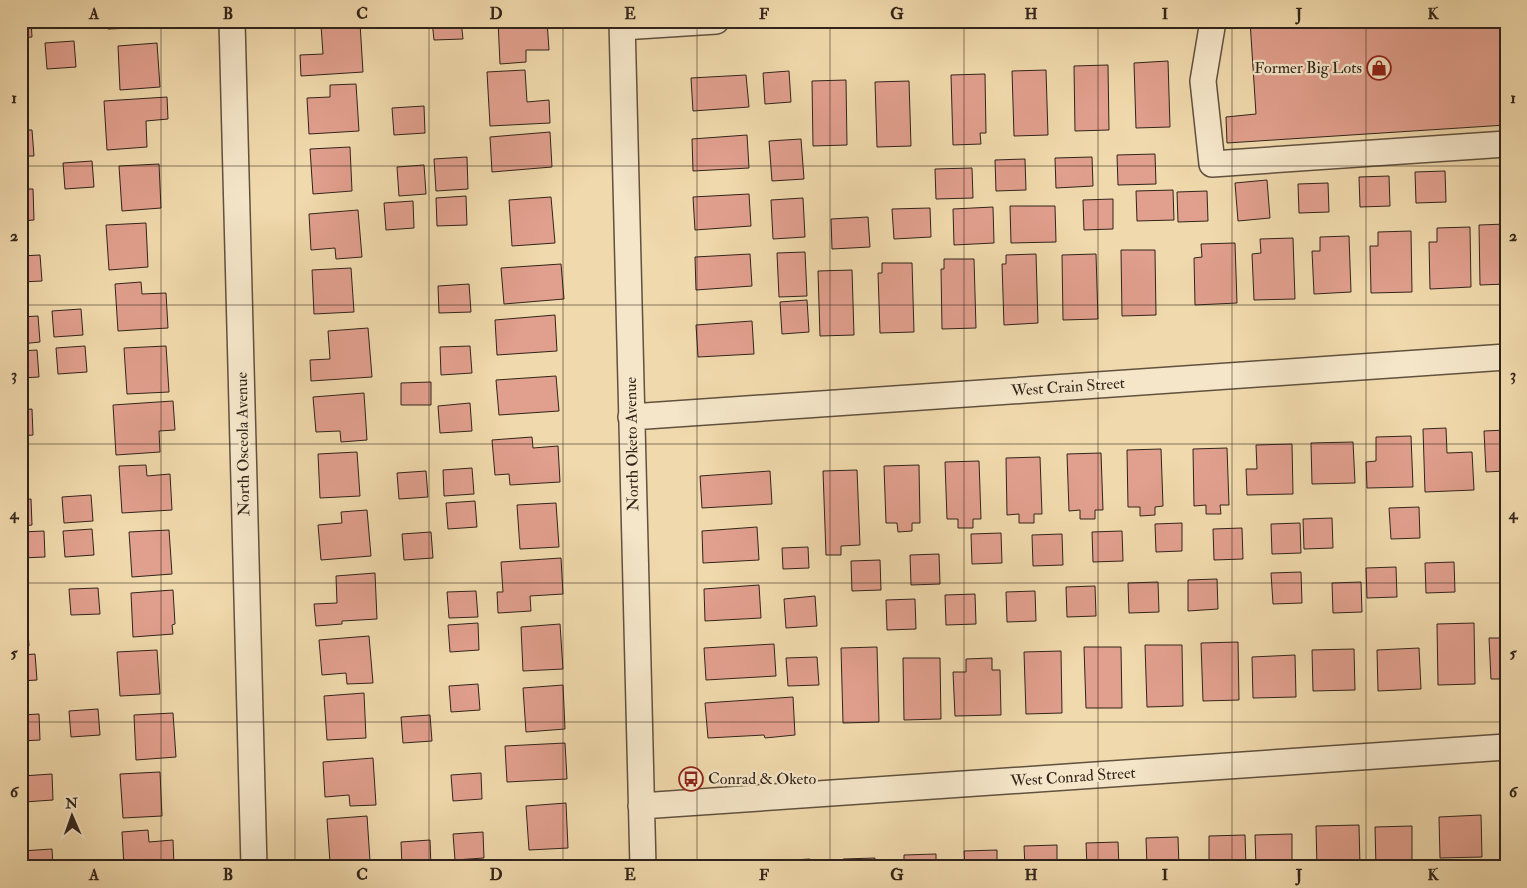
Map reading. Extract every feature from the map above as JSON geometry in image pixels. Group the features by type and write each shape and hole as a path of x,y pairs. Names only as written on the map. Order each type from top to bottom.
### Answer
{"street":[{"name":"North Osceola Avenue","path":"232,21 254,867"},
{"path":"622,24 716,21"},
{"path":"1213,21 1203,81 1212,164 1506,144"},
{"name":"North Oketo Avenue","path":"622,24 643,867"},
{"name":"West Crain Street","path":"631,417 1506,357"},
{"name":"West Conrad Street","path":"641,806 1506,747"}],"building":[{"path":"21,21 31,21 32,37 21,38"},
{"path":"108,21 134,21 135,28 108,29"},
{"path":"432,21 461,21 463,39 434,40"},
{"path":"498,21 547,21 549,50 526,50 526,62 500,64"},
{"name":"Former Big Lots","path":"1250,21 1506,21 1506,125 1227,143 1226,117 1256,114"},
{"path":"360,23 363,72 301,76 300,55 323,54 321,25"},
{"path":"74,41 76,67 47,69 45,43"},
{"path":"157,43 160,87 120,90 118,46"},
{"path":"1168,61 1170,127 1136,128 1134,63"},
{"path":"1108,65 1109,130 1075,131 1074,66"},
{"path":"525,70 527,102 549,100 550,123 490,126 487,72"},
{"path":"1046,70 1048,135 1014,136 1012,71"},
{"path":"789,71 791,102 765,104 763,73"},
{"path":"985,74 986,133 980,133 981,144 953,145 951,75"},
{"path":"746,75 749,107 693,111 691,78"},
{"path":"846,80 847,145 813,146 812,81"},
{"path":"909,81 911,146 877,147 875,82"},
{"path":"356,84 359,131 309,134 307,98 330,97 330,85"},
{"path":"167,97 168,119 146,121 147,147 107,150 104,101"},
{"path":"424,106 425,133 394,135 392,108"},
{"path":"21,130 32,130 34,156 21,156"},
{"path":"550,132 552,167 492,172 490,137"},
{"path":"747,135 749,168 693,171 692,139"},
{"path":"801,139 804,179 772,181 769,141"},
{"path":"350,147 352,191 313,194 310,149"},
{"path":"1155,154 1156,184 1118,185 1117,155"},
{"path":"467,157 468,189 436,191 434,159"},
{"path":"1092,157 1093,186 1056,188 1055,158"},
{"path":"1025,159 1026,190 996,191 995,160"},
{"path":"92,161 94,187 65,189 63,163"},
{"path":"159,164 161,208 122,211 119,166"},
{"path":"424,165 426,194 399,196 397,167"},
{"path":"1500,166 1506,166 1506,196 1501,197"},
{"path":"972,168 973,198 936,199 935,169"},
{"path":"1445,171 1446,202 1416,203 1415,172"},
{"path":"1389,176 1390,206 1360,207 1359,177"},
{"path":"1267,180 1270,218 1238,221 1235,183"},
{"path":"1328,183 1329,212 1299,213 1298,184"},
{"path":"21,189 33,189 34,220 21,221"},
{"path":"1173,190 1174,220 1137,221 1136,191"},
{"path":"1207,191 1208,221 1178,222 1177,192"},
{"path":"749,194 751,226 695,230 693,197"},
{"path":"466,196 467,225 437,226 436,198"},
{"path":"551,197 555,243 512,246 509,200"},
{"path":"803,198 805,237 773,239 771,200"},
{"path":"1113,199 1113,229 1084,230 1083,200"},
{"path":"413,201 414,228 386,230 384,203"},
{"path":"1010,206 1055,206 1056,242 1011,243"},
{"path":"993,207 994,243 954,245 953,209"},
{"path":"930,208 931,237 894,239 892,209"},
{"path":"358,210 362,257 336,259 335,248 311,250 309,214"},
{"path":"868,217 870,247 832,249 831,219"},
{"path":"146,223 148,267 109,270 106,225"},
{"path":"1506,224 1506,284 1480,285 1479,225"},
{"path":"1470,227 1471,287 1430,289 1429,242 1437,242 1437,228"},
{"path":"1411,231 1412,292 1371,293 1370,246 1378,246 1378,232"},
{"path":"1349,236 1351,292 1314,294 1312,251 1320,251 1320,237"},
{"path":"1293,238 1295,299 1254,300 1252,254 1261,253 1260,239"},
{"path":"1235,243 1237,303 1195,305 1194,258 1202,257 1201,244"},
{"path":"1121,250 1155,250 1156,315 1122,316"},
{"path":"805,252 807,296 779,297 777,253"},
{"path":"750,254 752,286 696,290 695,257"},
{"path":"1036,254 1038,323 1004,325 1002,264 1006,264 1006,255"},
{"path":"1096,254 1098,319 1063,320 1062,255"},
{"path":"40,255 42,281 21,282 21,256"},
{"path":"944,259 974,259 976,328 942,329 941,269 944,269"},
{"path":"882,263 912,263 914,332 880,333 878,273 882,273"},
{"path":"561,264 564,299 504,304 501,268"},
{"path":"351,268 354,312 314,314 312,270"},
{"path":"852,270 854,335 820,336 818,271"},
{"path":"141,282 142,294 166,293 168,328 118,331 115,284"},
{"path":"469,284 471,312 439,313 438,286"},
{"path":"807,300 809,332 782,334 780,302"},
{"path":"81,309 83,335 54,337 52,311"},
{"path":"555,315 557,351 497,355 495,320"},
{"path":"38,316 40,342 21,344 21,317"},
{"path":"752,321 754,354 698,357 696,325"},
{"path":"368,328 372,377 311,381 310,360 330,359 328,331"},
{"path":"85,346 87,372 58,374 56,348"},
{"path":"166,346 169,392 127,394 124,348"},
{"path":"470,346 472,373 441,375 440,347"},
{"path":"37,350 39,377 21,378 21,351"},
{"path":"556,376 559,411 499,415 496,380"},
{"path":"431,382 431,405 401,405 401,383"},
{"path":"364,393 367,440 341,442 340,431 316,432 313,397"},
{"path":"173,401 175,430 159,431 160,452 116,455 113,405"},
{"path":"470,403 472,431 440,433 438,406"},
{"path":"32,409 33,435 21,436 21,410"},
{"path":"1446,428 1447,453 1472,452 1474,490 1425,492 1423,429"},
{"path":"1506,430 1506,471 1486,472 1484,431"},
{"path":"1411,436 1413,487 1367,488 1366,462 1376,461 1376,437"},
{"path":"532,437 533,448 558,446 560,482 510,485 509,474 495,475 492,440"},
{"path":"1353,442 1355,483 1312,484 1311,443"},
{"path":"1292,444 1293,494 1247,495 1246,469 1257,469 1256,445"},
{"path":"1227,448 1229,505 1220,505 1221,514 1206,514 1206,505 1194,506 1193,449"},
{"path":"1161,449 1163,506 1155,507 1155,515 1140,516 1140,507 1128,507 1127,450"},
{"path":"357,452 360,496 320,498 318,454"},
{"path":"1101,453 1103,510 1095,510 1095,519 1080,519 1080,510 1069,511 1067,454"},
{"path":"1040,457 1042,514 1034,514 1034,523 1019,523 1019,514 1007,515 1006,458"},
{"path":"979,461 981,519 973,519 973,528 958,528 958,519 947,519 945,462"},
{"path":"146,465 147,476 170,474 172,510 122,513 119,466"},
{"path":"919,465 920,523 912,523 912,531 898,532 897,523 886,523 884,466"},
{"path":"472,468 474,494 444,496 443,470"},
{"path":"857,470 860,545 841,546 841,555 826,555 823,471"},
{"path":"426,471 428,497 399,499 397,473"},
{"path":"770,471 772,504 702,508 700,476"},
{"path":"91,495 93,521 64,523 62,497"},
{"path":"31,499 32,525 21,526 21,500"},
{"path":"475,501 477,527 448,529 446,503"},
{"path":"556,503 559,547 520,549 517,505"},
{"path":"1419,507 1420,538 1391,539 1389,508"},
{"path":"367,510 371,556 321,560 318,525 342,523 341,512"},
{"path":"1332,518 1333,548 1304,549 1303,519"},
{"path":"1182,523 1182,551 1156,552 1155,524"},
{"path":"1300,523 1301,553 1272,554 1271,524"},
{"path":"757,527 759,560 703,563 702,531"},
{"path":"1242,528 1243,559 1214,560 1213,529"},
{"path":"92,529 94,555 65,557 63,531"},
{"path":"169,530 172,574 132,577 129,532"},
{"path":"44,531 45,557 21,558 21,532"},
{"path":"1122,531 1123,561 1093,562 1092,532"},
{"path":"431,532 433,558 404,560 402,534"},
{"path":"1001,533 1002,563 972,564 971,534"},
{"path":"1062,534 1063,565 1033,566 1032,535"},
{"path":"808,547 809,568 783,569 782,548"},
{"path":"939,554 940,584 911,585 910,555"},
{"path":"561,558 563,594 530,596 531,611 498,613 497,592 503,592 501,562"},
{"path":"880,560 881,590 852,591 851,561"},
{"path":"1454,562 1455,592 1426,593 1425,563"},
{"path":"1396,567 1397,597 1367,598 1366,568"},
{"path":"1301,572 1302,603 1273,604 1271,573"},
{"path":"375,573 377,619 342,621 342,624 316,626 314,604 337,603 336,576"},
{"path":"1217,579 1218,609 1188,611 1188,580"},
{"path":"1158,582 1159,612 1129,613 1128,583"},
{"path":"1361,582 1362,612 1333,613 1332,583"},
{"path":"759,585 761,618 705,621 704,589"},
{"path":"1095,586 1096,616 1067,617 1066,587"},
{"path":"98,588 100,614 71,615 69,589"},
{"path":"173,590 175,624 172,625 173,634 133,637 131,593"},
{"path":"476,591 478,617 449,618 447,592"},
{"path":"1035,591 1036,621 1007,622 1006,592"},
{"path":"975,594 976,624 946,625 945,595"},
{"path":"815,596 817,626 786,628 784,599"},
{"path":"915,599 916,629 887,630 886,600"},
{"path":"27,620 29,646 21,647 21,621"},
{"path":"478,623 479,650 450,652 448,625"},
{"path":"1474,623 1475,684 1438,685 1437,624"},
{"path":"560,624 563,669 523,671 521,627"},
{"path":"369,636 373,683 347,684 346,673 322,675 319,640"},
{"path":"1489,638 1506,638 1506,679 1491,679"},
{"path":"1238,642 1239,700 1203,701 1201,643"},
{"path":"774,644 776,676 706,680 704,648"},
{"path":"1145,645 1182,645 1183,706 1147,707"},
{"path":"877,647 879,722 843,723 841,648"},
{"path":"1084,647 1121,647 1122,708 1086,708"},
{"path":"1419,648 1421,689 1378,691 1377,650"},
{"path":"1354,649 1355,690 1313,691 1312,650"},
{"path":"157,650 160,694 120,696 117,652"},
{"path":"1061,651 1062,713 1026,714 1024,652"},
{"path":"35,654 37,680 21,681 21,655"},
{"path":"1295,655 1296,697 1253,698 1252,657"},
{"path":"817,657 819,685 788,686 786,658"},
{"path":"903,658 940,658 941,719 904,720"},
{"path":"992,658 992,670 1000,670 1001,715 955,716 953,672 966,672 966,659"},
{"path":"478,684 480,710 451,712 449,686"},
{"path":"563,685 565,729 526,732 523,688"},
{"path":"364,693 366,738 327,740 324,696"},
{"path":"793,697 795,735 765,738 764,735 708,738 705,703"},
{"path":"98,709 100,735 71,737 69,711"},
{"path":"173,713 176,757 136,760 134,715"},
{"path":"39,714 40,740 21,741 21,715"},
{"path":"430,715 432,741 403,743 401,717"},
{"path":"565,743 567,779 507,782 505,746"},
{"path":"373,758 376,805 350,806 349,795 325,797 323,762"},
{"path":"160,772 162,816 123,818 120,774"},
{"path":"481,773 482,799 453,801 451,775"},
{"path":"52,774 53,800 24,802 22,776"},
{"path":"566,803 568,848 529,850 526,806"},
{"path":"1481,815 1482,857 1440,858 1439,817"},
{"path":"367,816 370,861 330,863 327,819"},
{"path":"1505,818 1506,818 1506,863"},
{"path":"1359,825 1360,867 1317,867 1316,826"},
{"path":"1412,826 1412,867 1376,867 1375,827"},
{"path":"148,830 149,842 173,840 174,867 124,867 122,832"},
{"path":"483,832 484,858 455,860 453,834"},
{"path":"1292,834 1292,867 1256,867 1255,835"},
{"path":"1245,835 1246,867 1209,867 1209,836"},
{"path":"1178,837 1179,867 1147,867 1146,838"},
{"path":"430,840 431,867 402,867 401,842"},
{"path":"1118,842 1119,867 1087,867 1086,843"},
{"path":"1057,845 1057,867 1025,867 1024,846"},
{"path":"52,849 53,867 21,867 21,851"},
{"path":"997,850 997,867 965,867 964,851"},
{"path":"936,854 936,867 904,867 904,855"},
{"path":"875,858 875,867 843,867 843,859"},
{"path":"810,859 810,867 709,867 709,865"},
{"path":"93,861 93,867 64,867 64,863"},
{"path":"559,862 560,867 513,867 513,864"}],"place":[{"name":"Former Big Lots","path":"1379,68"},
{"name":"Conrad & Oketo","path":"691,779"}]}
